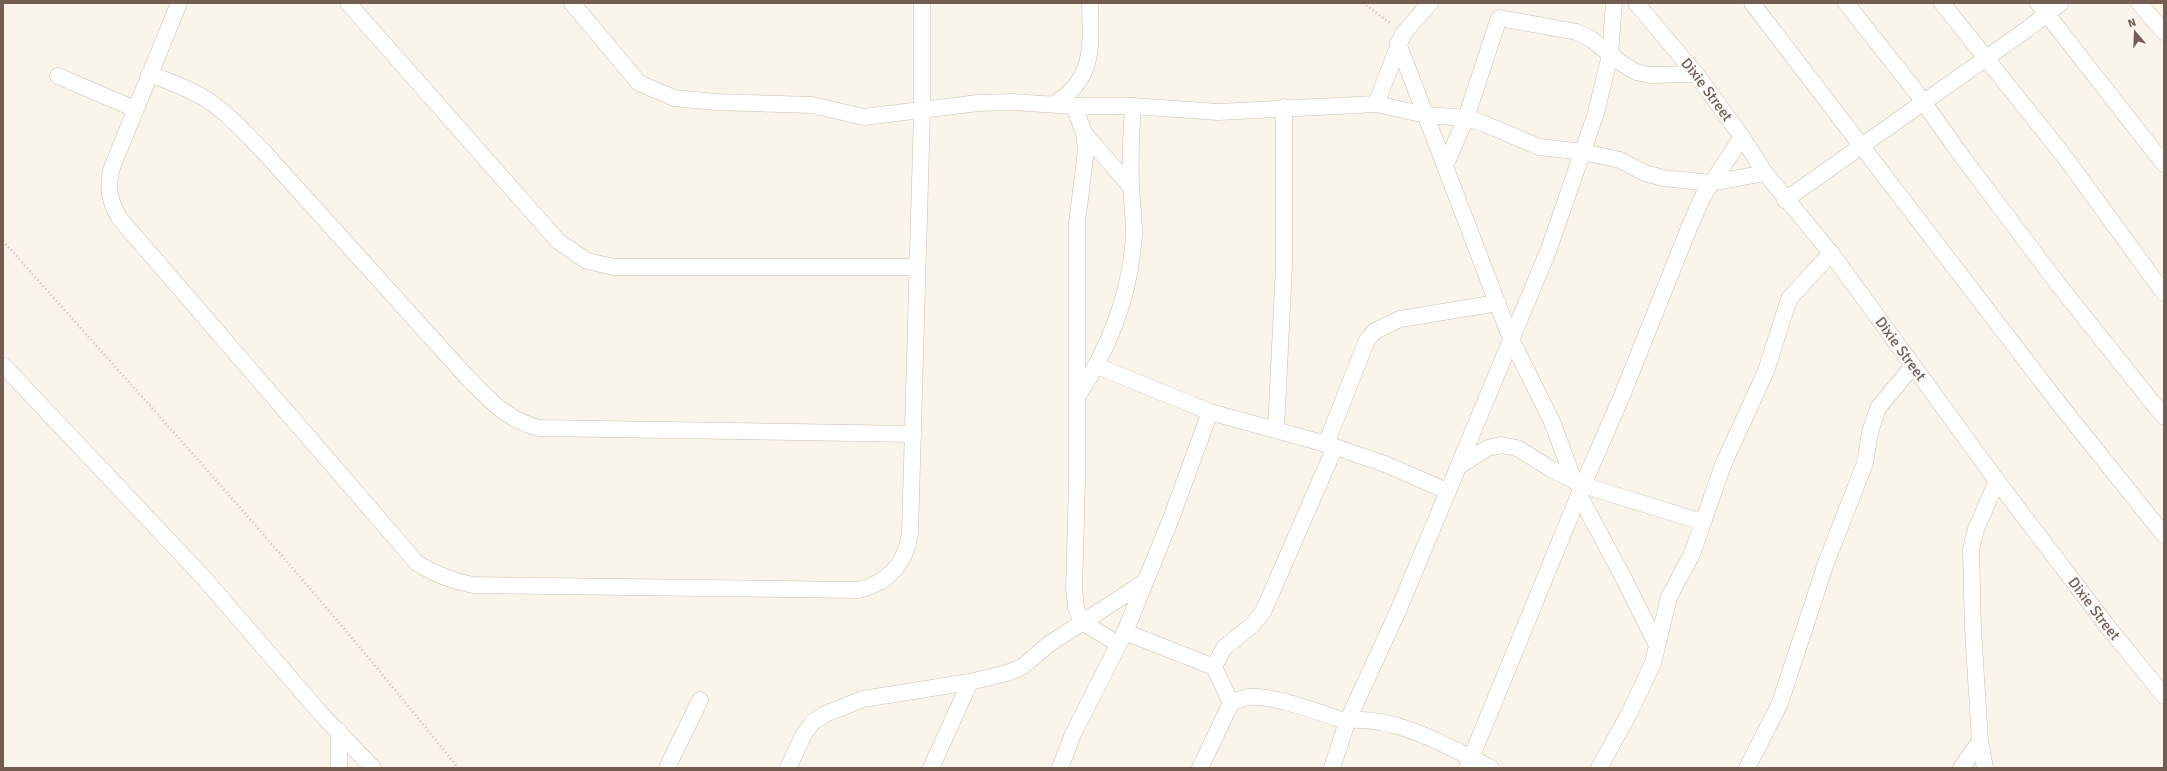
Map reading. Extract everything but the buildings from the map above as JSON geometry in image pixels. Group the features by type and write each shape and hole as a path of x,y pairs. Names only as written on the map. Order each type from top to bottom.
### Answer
{"street":[{"path":"179,3 135,109 109,180 110,201 120,219 417,563 434,574 453,581 473,585 858,590 871,587 884,581 894,572 908,548 914,434 922,111 922,3"},
{"path":"348,3 558,241 587,261 614,267 917,267"},
{"path":"572,3 639,82 674,98 716,102 812,105 864,117 978,103 1013,102 1074,106 1132,106 1218,112 1284,107 1376,104 1426,115 1466,118 1485,124 1539,147 1584,152 1620,160 1645,173 1663,178 1711,183 1765,173"},
{"path":"1054,104 1067,96 1077,85 1082,78 1088,63 1090,47 1090,3"},
{"path":"1376,104 1400,39 1430,3"},
{"path":"1332,768 1348,721 1398,611 1549,249 1584,152 1610,55 1614,3"},
{"name":"Dixie Street","path":"1636,3 1696,74 1742,137 1765,173 1831,253 1912,367 1997,481 2108,627 2164,696"},
{"path":"1752,3 2060,405 2164,535"},
{"path":"1846,3 1925,103 1966,162 2061,288 2164,417"},
{"path":"1942,3 2091,191 2164,293"},
{"path":"1786,200 1987,58 2042,9 2060,3"},
{"path":"2139,3 2164,32"},
{"path":"2042,9 2164,164"},
{"path":"1445,166 1466,118 1499,18 1577,32 1591,39 1610,55 1636,72 1650,75 1696,74"},
{"path":"1400,39 1426,115 1511,339 1553,424 1579,487 1657,645"},
{"path":"149,74 189,89 208,100 264,151 466,376 496,406 508,416 523,424 539,428 914,434"},
{"path":"58,76 135,109"},
{"path":"1074,106 1084,134 1086,150 1086,165 1080,195 1077,237 1078,396 1074,570 1076,608 1082,622 1122,638 1214,667 1230,703"},
{"path":"1078,396 1097,366 1116,320 1125,286 1134,234 1130,152 1132,106"},
{"path":"1276,430 1284,265 1284,107"},
{"path":"1084,134 1131,187"},
{"path":"1469,763 1579,487 1621,398 1689,228 1711,183 1742,137"},
{"path":"1599,768 1630,712 1652,664 1669,597 1692,554 1723,465 1766,371 1789,299 1831,253"},
{"path":"1214,667 1224,648 1258,620 1263,612 1330,445 1367,340 1375,331 1400,319 1498,303"},
{"path":"3,365 203,577 322,715 373,768"},
{"path":"1097,366 1210,412 1330,445 1385,464 1447,491"},
{"path":"1747,768 1780,703 1826,563 1865,463 1870,432 1878,408 1912,367"},
{"path":"1060,768 1066,747 1122,638 1172,516 1210,412"},
{"path":"1459,466 1488,448 1501,445 1517,448 1579,487 1702,522"},
{"path":"1985,768 1980,741 1971,549 1976,529 1997,481"},
{"path":"788,768 804,734 812,722 832,711 863,699 970,682 1007,673 1022,667 1049,644 1145,582"},
{"path":"931,768 970,682"},
{"path":"1200,768 1230,703 1248,697 1304,707 1348,721 1360,719 1393,724 1469,763 1491,768"},
{"path":"667,768 700,700"},
{"path":"339,731 339,768"},
{"path":"1961,768 1980,741"}],"path":[{"path":"1363,3 1386,19 1400,39"},
{"path":"3,241 242,510 409,707 458,768"}]}
